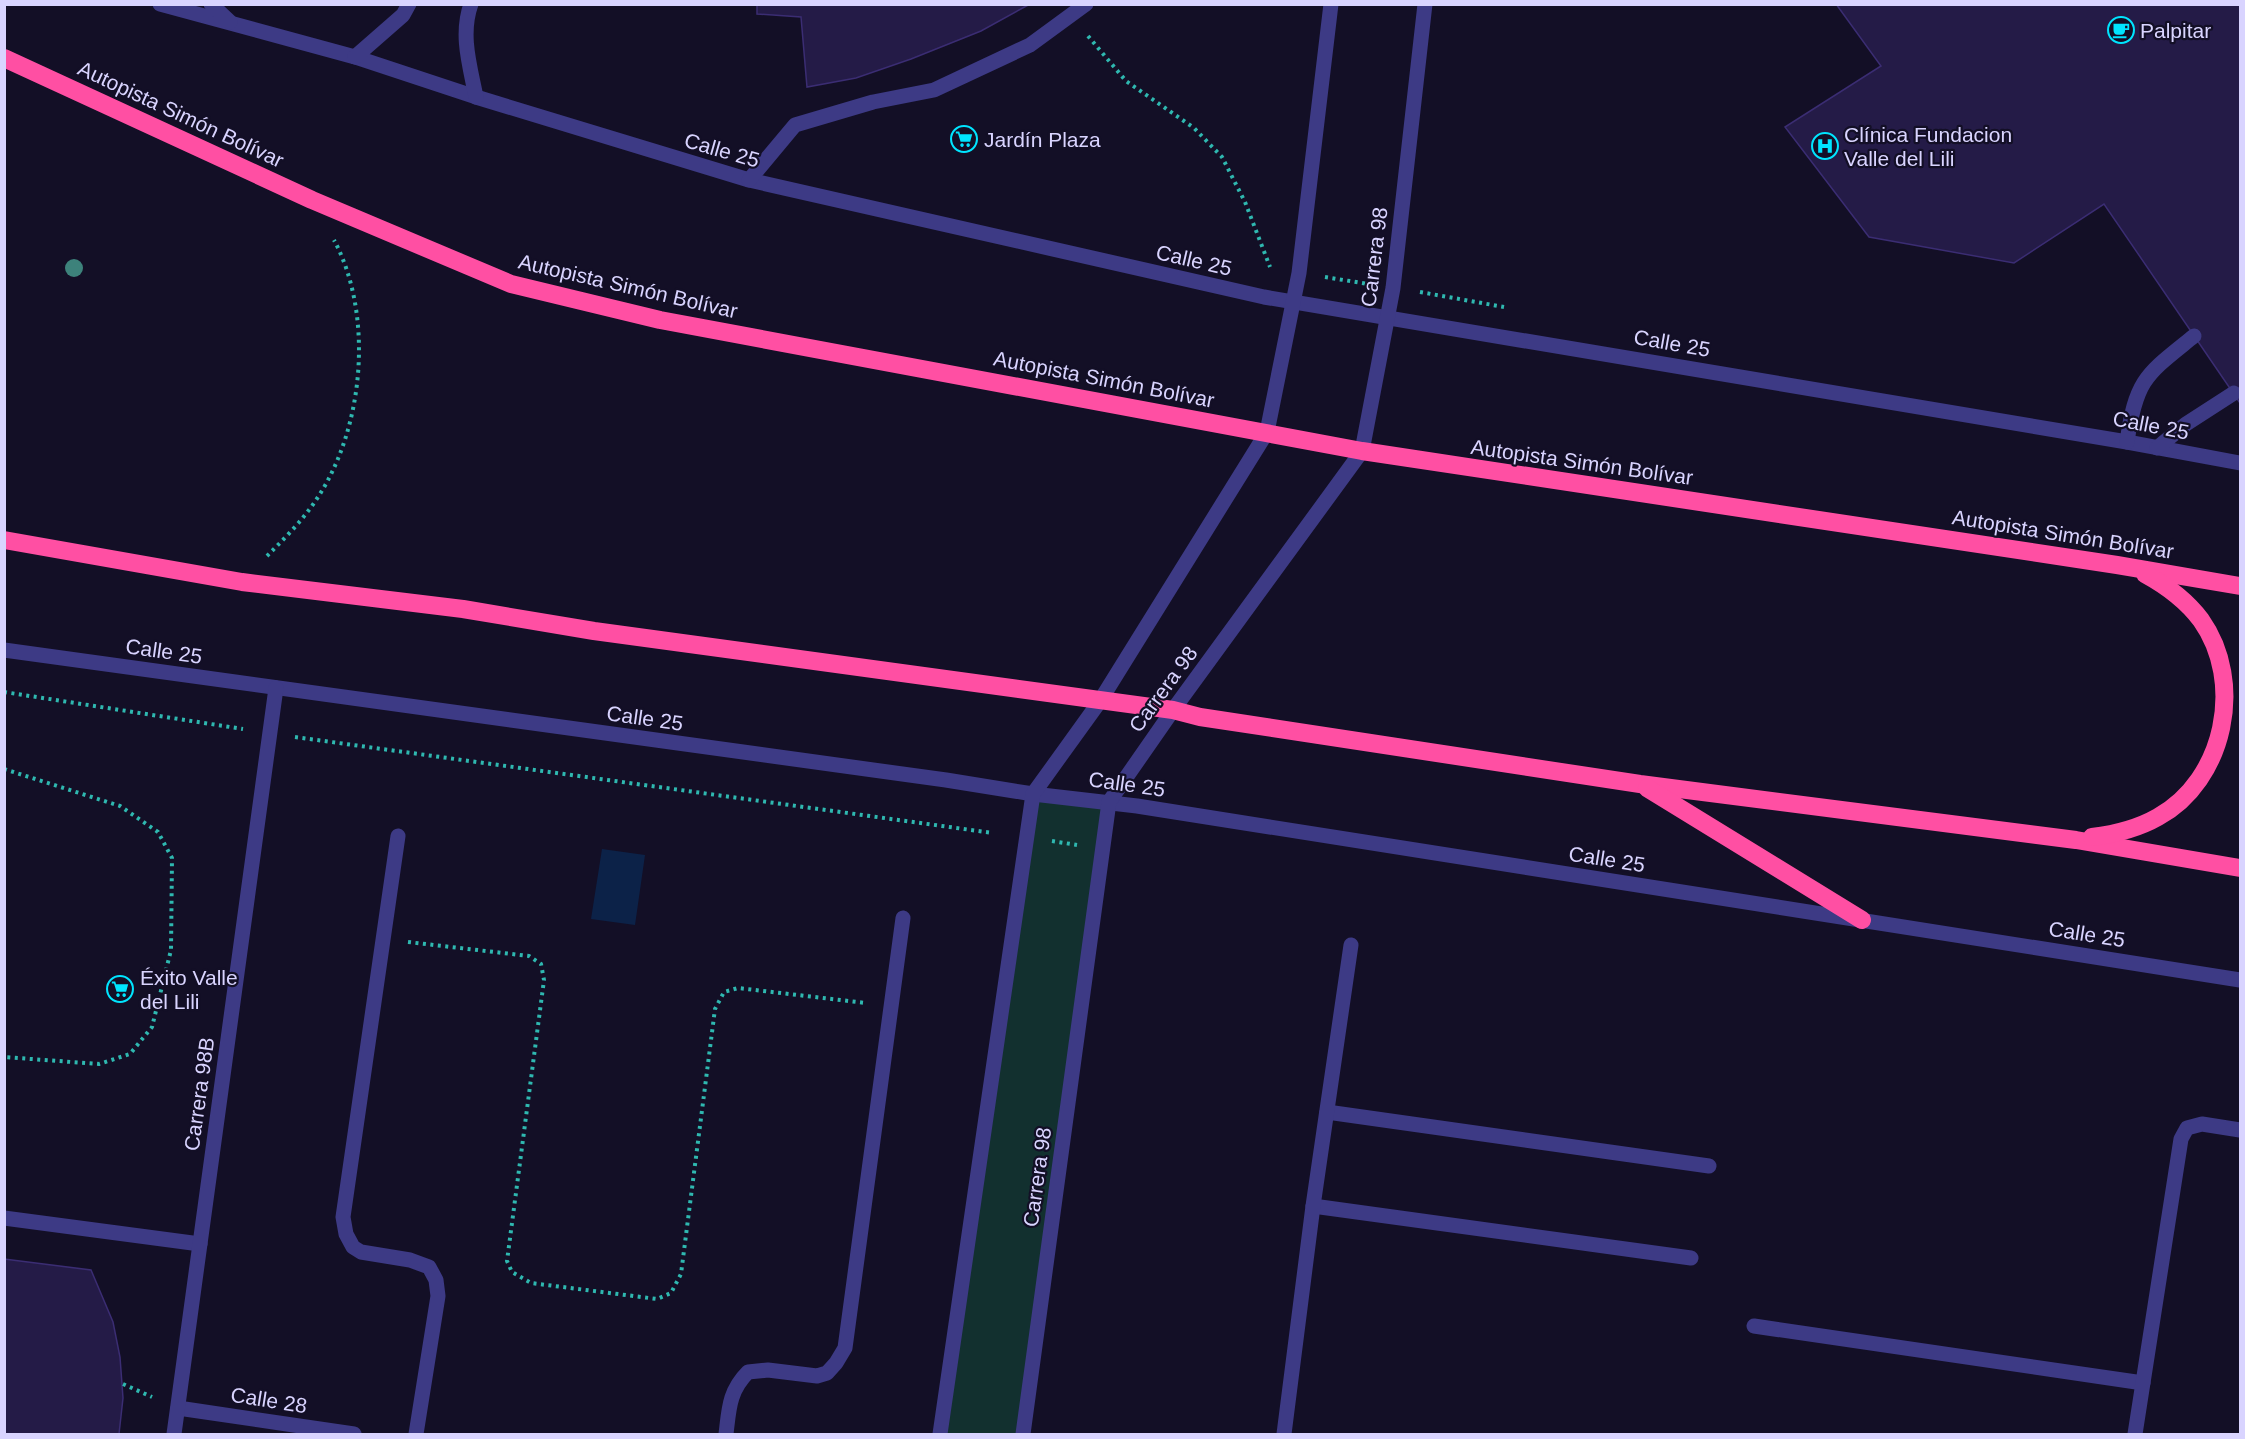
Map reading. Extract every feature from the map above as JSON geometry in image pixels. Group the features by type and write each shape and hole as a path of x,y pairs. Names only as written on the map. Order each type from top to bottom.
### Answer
{"highway":[{"name":"Autopista Simón Bolívar","path":"4,58 312,200 511,284 660,320 1268,432 1362,452 2117,565 2241,586"},
{"path":"4,540 242,582 463,609 594,632 1173,710 1200,717 1640,784 2076,840 2241,868"},
{"path":"2076,840 2123,832 2159,817 2190,792 2205,770 2216,747 2223,722 2225,696 2222,669 2214,645 2202,621 2185,601 2165,585 2142,573 2117,565"},
{"path":"1640,784 1862,920"}],"street":[{"name":"Calle 25","path":"160,4 355,57 476,97 749,180 1252,294 2241,463"},
{"path":"212,4 232,24"},
{"path":"355,57 403,15 409,4"},
{"path":"471,4 464,34 476,97"},
{"path":"749,180 795,125 873,102 934,90 1030,45 1086,4"},
{"name":"Carrera 98","path":"940,1434 1033,794 1100,701 1268,432 1299,273 1332,4"},
{"name":"Carrera 98","path":"1023,1434 1109,802 1173,710 1362,452 1389,317 1425,4"},
{"path":"2127,442 2131,416 2142,382 2152,370 2194,336"},
{"path":"2157,448 2186,424 2234,393"},
{"name":"Calle 25","path":"4,650 1033,794 1109,802 2241,980"},
{"name":"Carrera 98B","path":"174,1434 276,688"},
{"path":"398,836 343,1217 346,1234 353,1247 362,1252 410,1260 429,1267 436,1280 438,1296 416,1434"},
{"path":"726,1434 731,1397 738,1382 748,1372 768,1370 817,1376 827,1373 845,1348 903,918"},
{"path":"1284,1434 1313,1206 1351,945"},
{"path":"1327,1112 1708,1166"},
{"path":"2135,1434 2181,1139 2187,1128 2202,1124 2241,1130"},
{"path":"1313,1206 1691,1258"},
{"path":"4,1218 200,1244"},
{"path":"1754,1326 2143,1383"},
{"name":"Calle 28","path":"178,1408 354,1434"}],"path":[{"path":"1072,15 1098,50 1126,81 1194,128 1222,157 1245,202 1270,267"},
{"path":"242,582 289,534 318,497 340,456 357,391 359,324 344,259 312,200"},
{"path":"1316,275 1371,284"},
{"path":"4,692 270,733 993,833"},
{"path":"4,769 120,806 158,832 172,858 171,950 153,1028 130,1054 99,1064 4,1057"},
{"path":"1046,840 1084,846"},
{"path":"383,939 529,956 541,964 544,980 507,1261 512,1272 531,1283 657,1299 671,1293 681,1274 715,1009 724,992 738,988 891,1006"}],"green space":[{"path":"1033,794 1109,802 1023,1434 940,1434"}],"water":[{"path":"602,849 645,855 635,925 591,919"}],"building":[{"path":"757,4 1030,4 981,31 911,59 856,78 807,87 801,17 757,14"},
{"path":"1836,4 2240,4 2240,403 2104,204 2014,263 1869,237 1785,127 1881,66"},
{"path":"4,1259 91,1270 113,1322 120,1357 123,1398 119,1434 4,1434"}],"place":[{"name":"Palpitar","path":"2121,30"},
{"name":"Jardín Plaza","path":"964,139"},
{"name":"Clínica Fundacion Valle del Lili","path":"1825,146"},
{"name":"Éxito Valle del Lili","path":"120,989"}]}
